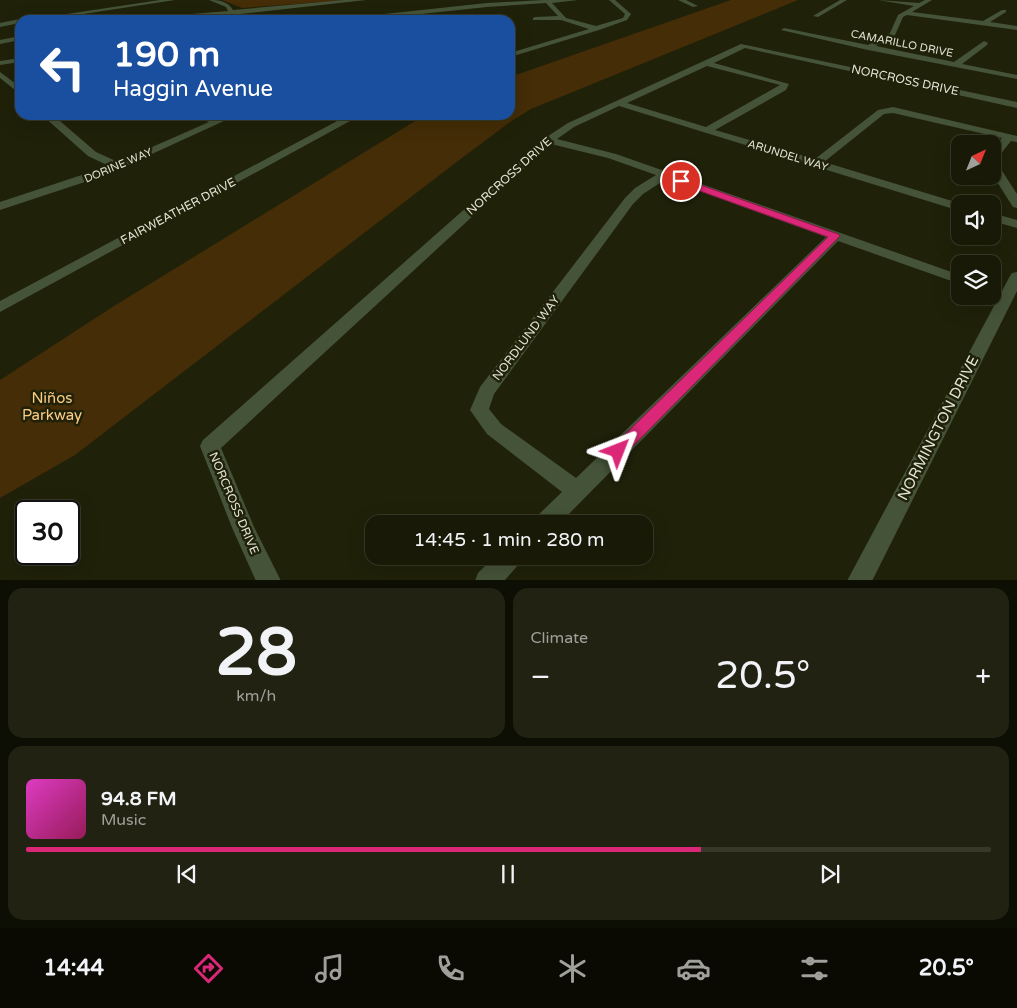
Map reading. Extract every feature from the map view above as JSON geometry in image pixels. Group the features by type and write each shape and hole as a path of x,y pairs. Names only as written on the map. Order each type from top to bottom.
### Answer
{"street":[{"path":"59,15 122,4 172,0"},
{"path":"212,0 228,6 232,11"},
{"path":"193,15 363,0"},
{"path":"546,0 562,18 575,24 598,29"},
{"path":"401,15 546,0 575,0"},
{"path":"515,54 621,22 628,17 626,12 612,0"},
{"path":"681,0 695,6"},
{"path":"816,16 844,0"},
{"path":"881,0 919,6"},
{"path":"868,48 893,34 898,24 897,19 929,0"},
{"path":"434,1 453,15"},
{"path":"230,15 232,11"},
{"path":"983,24 1004,11"},
{"path":"906,13 1017,28"},
{"path":"535,19 562,18"},
{"path":"0,25 15,23"},
{"name":"CAMARILLO DRIVE","path":"784,30 1017,77"},
{"path":"0,42 15,39"},
{"path":"955,65 984,42"},
{"name":"NORCROSS DRIVE","path":"269,580 244,530 210,446 549,140 571,125 739,48 754,47 1017,104"},
{"path":"0,63 15,61"},
{"path":"706,63 785,84 783,88 707,130"},
{"path":"0,74 15,87"},
{"name":"ARUNDEL WAY","path":"617,103 951,204"},
{"path":"817,164 881,112 893,110 1013,138"},
{"path":"53,120 92,154 118,166"},
{"name":"FAIRWEATHER DRIVE","path":"0,307 346,120"},
{"name":"DORINE WAY","path":"0,206 57,189 118,166 217,121"},
{"path":"1001,149 1013,138"},
{"path":"549,140 612,156 951,277"},
{"name":"NORDLUND WAY","path":"577,491 494,429 479,410 486,392 629,201 639,191 664,175"},
{"path":"1001,178 1017,204"},
{"path":"1001,220 1017,224"},
{"path":"553,515 835,236"},
{"name":"NORMINGTON DRIVE","path":"1001,292 1017,276"},
{"name":"NORMINGTON DRIVE","path":"859,580 994,305"},
{"path":"487,580 502,565"}],"green space":[{"path":"222,0 351,0 242,8"},
{"name":"Niños Parkway","path":"731,0 798,0 531,109 515,119 515,75"},
{"name":"Niños Parkway","path":"417,120 513,120 75,455 0,498 0,380 114,306"}],"route":[{"path":"618,451 835,236 681,181"}]}
